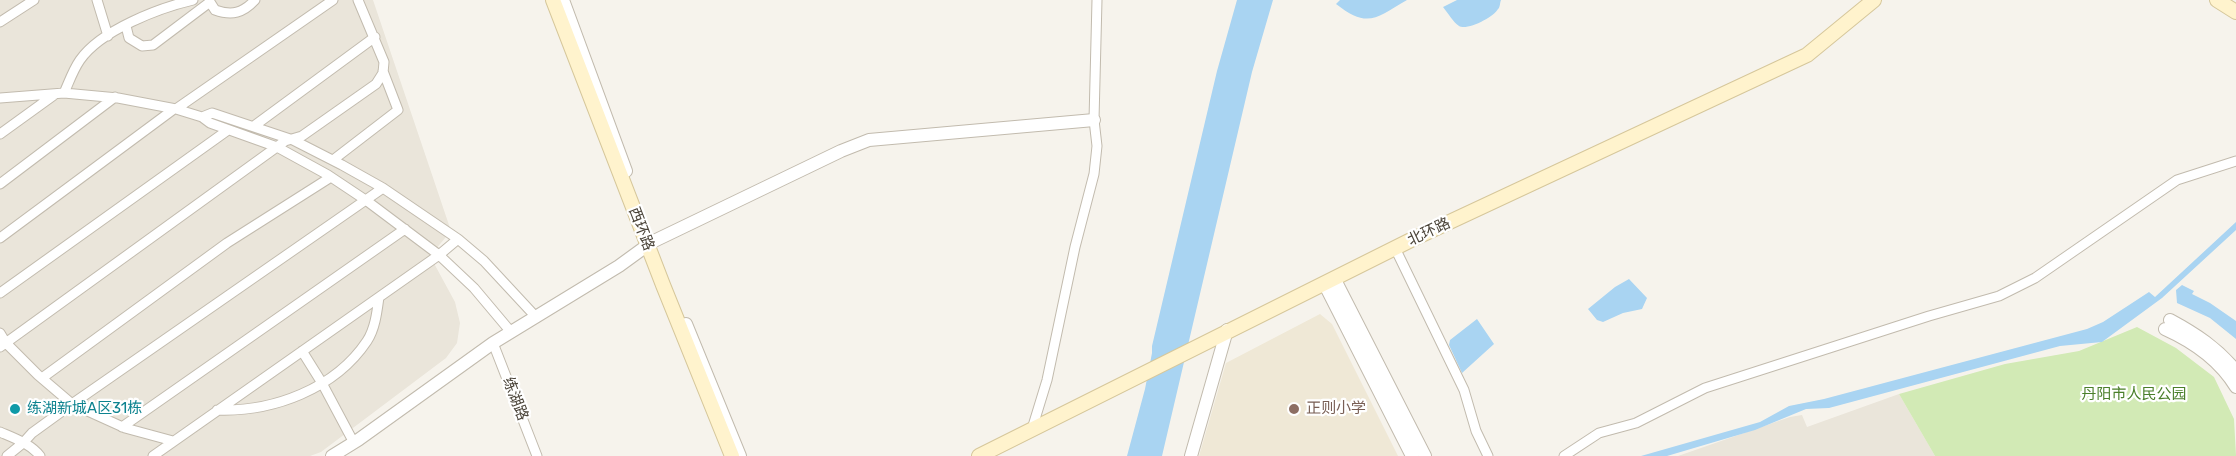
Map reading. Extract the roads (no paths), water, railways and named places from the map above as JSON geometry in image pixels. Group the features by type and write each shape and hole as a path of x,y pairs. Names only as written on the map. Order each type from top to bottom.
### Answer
{"main road":[{"name":"西环路","path":"553,0 732,456"},
{"name":"北环路","path":"979,456 1329,280 1807,54 1874,0"},
{"path":"2217,0 2236,12"}],"street":[{"path":"0,22 34,0"},
{"path":"97,0 108,36"},
{"path":"0,134 60,94 81,59 92,47 149,12 193,0"},
{"path":"126,26 129,38 142,46 153,45 210,2 215,10 236,14 247,9 255,0"},
{"path":"313,0 319,9"},
{"path":"0,238 175,109 333,0"},
{"name":"西环路","path":"563,0 650,244 740,456"},
{"path":"1032,429 1047,380 1075,247 1094,174 1097,146 1094,120 1097,0"},
{"path":"3,345 285,141 293,140 376,84 383,71 384,62 359,1"},
{"path":"254,126 375,37"},
{"path":"333,160 398,110 383,71"},
{"path":"0,98 60,94 115,98 175,109 202,117 210,123 277,147 329,176 367,201 439,255 474,288 511,332"},
{"path":"0,184 115,98"},
{"path":"202,117 212,113 293,140 383,189 458,239 490,265 536,316"},
{"path":"332,456 354,443 493,343 619,266 650,244 771,184 869,140 1094,120"},
{"path":"0,293 228,130"},
{"path":"1564,456 1599,433 1636,423 1706,388 1906,323 1999,296 2035,278 2177,180 2236,161"},
{"path":"42,378 227,243 329,176 342,165"},
{"path":"7,456 32,433 72,404 383,189"},
{"path":"122,427 405,229"},
{"path":"153,456 439,255 458,239"},
{"path":"1395,248 1464,390 1476,431 1488,456"},
{"path":"1329,280 1412,456"},
{"path":"1329,280 1425,456"},
{"path":"218,410 271,405 291,399 322,383 354,357 368,341 377,313 379,297"},
{"path":"2236,371 2218,351 2201,337 2168,324 2209,355 2236,387"},
{"path":"1191,456 1227,330"},
{"path":"0,333 3,345 72,404 122,427 173,441"},
{"name":"练湖路","path":"493,343 537,456"},
{"path":"302,351 354,443"},
{"path":"0,432 37,451 40,456"}],"water":[{"path":"1237,0 1273,0 1252,72 1162,456 1127,456 1145,389 1152,346 1217,71"},
{"path":"1340,0 1407,0 1379,16 1364,18 1347,12 1336,4"},
{"path":"1457,0 1501,0 1499,8 1491,16 1474,25 1463,27 1455,22 1443,7"},
{"path":"2236,222 2236,230 2162,298 2102,342 2060,346 1829,408 1806,409 1755,430 1667,456 1641,456 1760,422 1789,406 1824,399 2087,329 2103,322 2149,292 2155,297"},
{"path":"1629,279 1647,298 1642,309 1623,313 1603,322 1597,320 1588,309 1615,287"},
{"path":"2182,285 2194,291 2192,294 2236,321 2236,339 2210,318 2177,303 2176,290"},
{"path":"1477,319 1494,344 1462,373 1449,345 1450,340"}],"place":[{"name":"练湖新城A区31栋","path":"15,409"},
{"name":"正则小学","path":"1294,409"}],"park label":[{"name":"丹阳市人民公园","path":"2134,395"}]}
